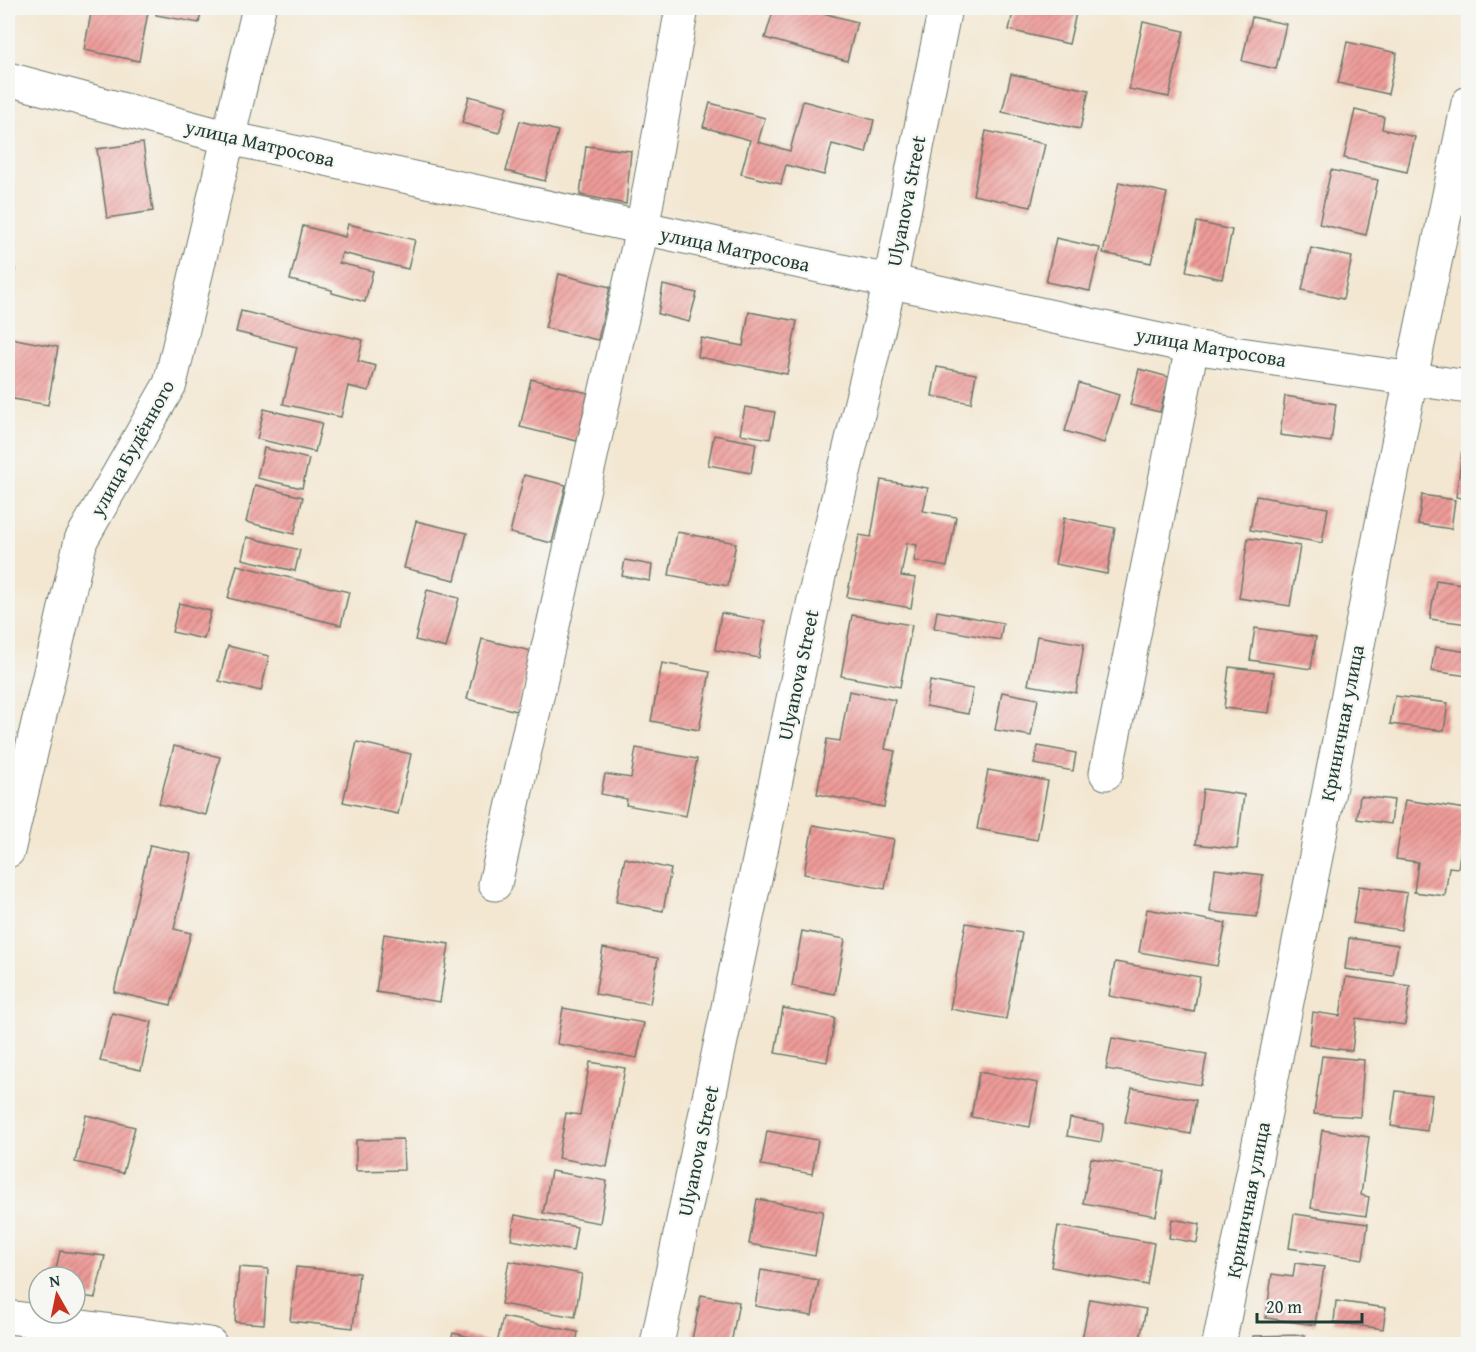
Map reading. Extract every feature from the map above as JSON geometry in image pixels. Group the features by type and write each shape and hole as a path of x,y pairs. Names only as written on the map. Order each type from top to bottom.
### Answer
{"street":[{"name":"улица Будённого","path":"8,851 81,540 170,384 259,8"},
{"path":"495,884 642,229 682,8"},
{"name":"Ulyanova Street","path":"657,1344 819,576 890,282 945,8"},
{"name":"улица Матросова","path":"8,78 229,138 1192,347 1468,387"},
{"name":"Криничная улица","path":"1219,1344 1468,103"},
{"path":"1106,773 1192,347"},
{"path":"8,1317 210,1344"}],"building":[{"path":"92,8 124,8 148,12 139,61 84,50"},
{"path":"157,8 202,8 199,23 156,15"},
{"path":"774,8 804,8 857,22 847,61 765,38"},
{"path":"1014,8 1051,8 1076,13 1069,44 1009,30"},
{"path":"1252,17 1286,24 1276,69 1242,61"},
{"path":"1143,22 1184,31 1169,97 1129,89"},
{"path":"1347,42 1397,53 1388,94 1338,83"},
{"path":"1011,74 1089,90 1080,129 1002,112"},
{"path":"469,96 507,106 499,133 462,123"},
{"path":"803,101 874,120 866,153 832,144 824,175 786,165 781,184 741,174 750,140 703,127 710,103 765,118 758,142 790,151"},
{"path":"1355,110 1384,117 1382,129 1415,137 1407,172 1344,158"},
{"path":"520,121 558,131 545,181 506,171"},
{"path":"986,131 1045,144 1031,207 973,195"},
{"path":"143,143 153,211 107,218 97,149"},
{"path":"586,146 631,151 626,204 580,195"},
{"path":"1331,170 1378,180 1366,235 1319,224"},
{"path":"1119,182 1167,193 1151,263 1103,253"},
{"path":"1197,222 1232,230 1222,279 1186,271"},
{"path":"348,224 415,240 408,269 342,253 339,263 373,271 365,302 332,293 332,290 290,280 303,226 345,237"},
{"path":"1056,238 1100,248 1090,291 1046,282"},
{"path":"1311,248 1352,257 1343,299 1302,290"},
{"path":"8,267 15,269 9,302 8,302"},
{"path":"559,274 610,287 598,340 545,328"},
{"path":"663,285 697,293 689,322 658,314"},
{"path":"241,311 363,340 358,361 376,366 369,391 348,386 341,417 283,404 297,347 236,332"},
{"path":"749,312 797,321 787,374 698,357 701,338 743,346"},
{"path":"10,338 58,347 48,405 8,398"},
{"path":"937,367 976,374 971,403 932,396"},
{"path":"1139,369 1169,377 1160,412 1130,405"},
{"path":"531,379 588,393 577,441 520,427"},
{"path":"1079,383 1119,395 1104,443 1065,431"},
{"path":"1285,396 1336,404 1331,442 1280,435"},
{"path":"745,407 775,412 770,439 740,434"},
{"path":"264,409 322,423 315,452 257,439"},
{"path":"714,435 756,443 751,473 708,465"},
{"path":"264,448 309,459 302,488 257,478"},
{"path":"1462,453 1468,453 1468,499 1456,497"},
{"path":"524,475 566,485 552,543 510,533"},
{"path":"881,480 928,488 923,511 956,517 947,567 914,561 917,545 907,543 901,576 916,578 911,608 847,597 859,535 871,537"},
{"path":"255,485 303,497 294,534 246,522"},
{"path":"1422,495 1455,500 1451,529 1418,524"},
{"path":"1256,496 1328,508 1322,543 1250,530"},
{"path":"1064,518 1115,528 1107,574 1055,564"},
{"path":"416,521 467,533 455,580 404,568"},
{"path":"677,532 736,543 728,586 669,575"},
{"path":"247,537 300,550 295,571 242,559"},
{"path":"1248,538 1300,546 1290,606 1239,598"},
{"path":"625,560 652,565 650,581 622,576"},
{"path":"237,565 349,592 341,625 228,598"},
{"path":"1436,580 1468,585 1468,624 1430,619"},
{"path":"427,590 459,598 446,648 415,640"},
{"path":"179,603 211,611 204,639 172,632"},
{"path":"937,611 1003,623 1000,640 934,628"},
{"path":"721,613 765,621 759,658 715,650"},
{"path":"852,615 912,625 900,687 841,676"},
{"path":"1255,628 1316,637 1311,669 1250,660"},
{"path":"1037,636 1084,644 1076,693 1028,685"},
{"path":"482,639 531,651 517,711 467,699"},
{"path":"228,646 269,656 261,691 219,681"},
{"path":"1435,647 1468,652 1468,676 1431,671"},
{"path":"662,663 710,672 699,730 651,721"},
{"path":"1229,667 1274,672 1269,713 1224,708"},
{"path":"930,681 973,689 968,714 926,706"},
{"path":"849,691 895,700 885,749 895,751 884,807 817,794 827,739 840,741"},
{"path":"1002,692 1038,699 1031,736 995,730"},
{"path":"1395,696 1448,703 1444,731 1390,724"},
{"path":"357,742 411,754 398,814 343,802"},
{"path":"174,746 220,757 206,815 159,804"},
{"path":"1038,746 1076,753 1073,771 1034,764"},
{"path":"636,748 697,759 686,816 626,805 627,799 601,794 605,774 631,778"},
{"path":"988,770 1048,781 1037,840 977,829"},
{"path":"1203,789 1244,795 1237,849 1196,844"},
{"path":"1360,796 1394,800 1391,824 1357,819"},
{"path":"1405,800 1466,809 1458,868 1449,867 1445,896 1414,892 1418,862 1396,859"},
{"path":"813,825 894,839 885,889 804,874"},
{"path":"150,845 192,854 174,929 191,933 171,1005 114,992"},
{"path":"625,858 671,869 663,911 616,902"},
{"path":"1215,869 1263,875 1257,917 1210,912"},
{"path":"1359,886 1407,893 1401,930 1353,923"},
{"path":"1147,909 1226,923 1217,966 1139,952"},
{"path":"966,923 1022,933 1006,1019 950,1009"},
{"path":"802,931 845,939 835,994 792,986"},
{"path":"384,934 449,944 440,1002 376,992"},
{"path":"1349,938 1398,945 1393,976 1345,969"},
{"path":"603,948 658,958 650,1004 595,994"},
{"path":"1115,962 1200,977 1194,1012 1109,996"},
{"path":"1346,977 1410,986 1405,1025 1356,1018 1352,1051 1309,1045 1313,1012 1340,1016"},
{"path":"563,1008 644,1023 637,1058 557,1044"},
{"path":"783,1008 835,1018 827,1062 775,1053"},
{"path":"112,1013 152,1022 141,1070 100,1061"},
{"path":"1112,1038 1207,1054 1201,1085 1106,1069"},
{"path":"1322,1056 1364,1060 1360,1117 1314,1114"},
{"path":"590,1062 625,1068 607,1167 558,1158 566,1113 580,1115"},
{"path":"979,1072 1038,1083 1030,1127 971,1117"},
{"path":"1132,1088 1196,1100 1190,1134 1125,1122"},
{"path":"1396,1091 1432,1095 1427,1131 1391,1126"},
{"path":"86,1115 135,1127 123,1173 75,1162"},
{"path":"1070,1118 1104,1124 1101,1142 1067,1136"},
{"path":"1322,1130 1369,1137 1361,1195 1369,1197 1366,1216 1311,1208"},
{"path":"767,1131 818,1140 812,1174 761,1165"},
{"path":"403,1139 404,1170 356,1171 356,1140"},
{"path":"1091,1158 1164,1171 1156,1216 1083,1203"},
{"path":"551,1171 607,1181 600,1223 543,1213"},
{"path":"757,1199 823,1211 815,1256 749,1244"},
{"path":"1294,1214 1368,1224 1363,1259 1289,1248"},
{"path":"515,1215 577,1227 573,1251 511,1240"},
{"path":"1172,1219 1200,1224 1197,1243 1169,1238"},
{"path":"1058,1226 1154,1243 1147,1285 1051,1267"},
{"path":"60,1251 105,1256 95,1298 87,1297 87,1265 57,1265"},
{"path":"509,1261 582,1274 575,1317 501,1304"},
{"path":"1295,1263 1324,1267 1315,1325 1266,1318 1272,1274 1293,1277"},
{"path":"239,1267 268,1269 264,1324 235,1322"},
{"path":"296,1267 359,1273 353,1328 290,1321"},
{"path":"761,1270 819,1280 812,1316 755,1306"},
{"path":"701,1295 739,1302 731,1344 692,1339"},
{"path":"1090,1299 1146,1309 1139,1344 1081,1344"},
{"path":"1336,1301 1386,1308 1383,1329 1334,1322"},
{"path":"503,1317 578,1332 576,1344 497,1344"},
{"path":"453,1333 492,1342 491,1344 450,1344"},
{"path":"1305,1335 1305,1344 1254,1344 1253,1336"}]}
